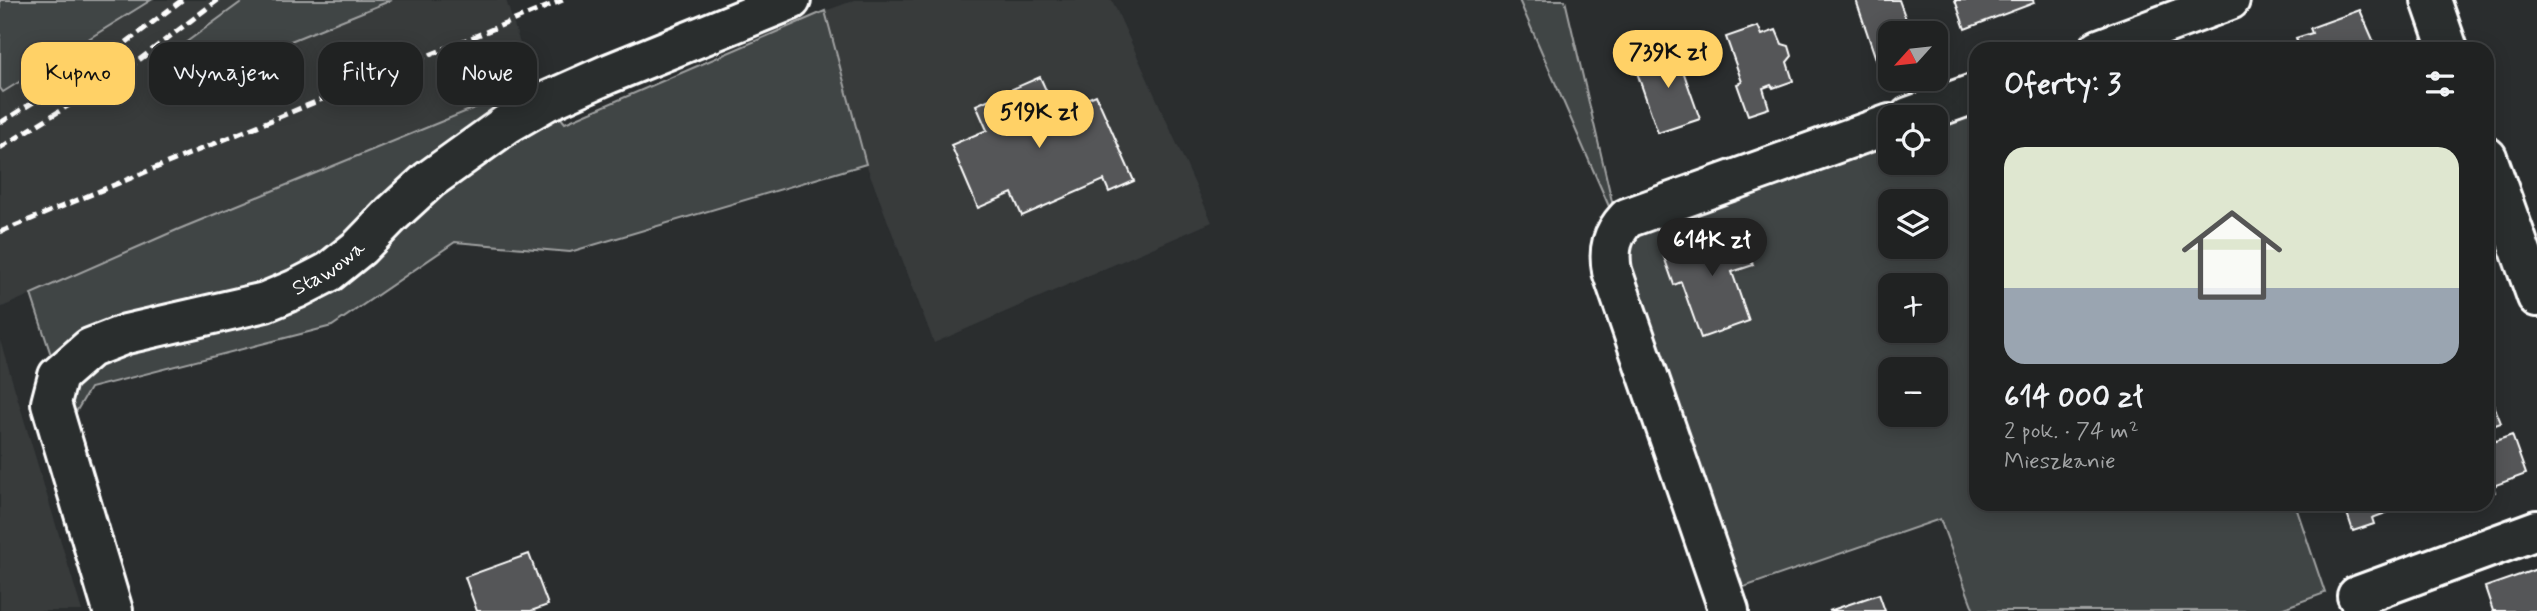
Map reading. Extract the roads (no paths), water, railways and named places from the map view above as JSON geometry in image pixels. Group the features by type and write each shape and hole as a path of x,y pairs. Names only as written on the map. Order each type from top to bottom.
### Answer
{"street":[{"name":"Stawowa","path":"113,611 51,403 58,376 90,348 126,334 265,302 296,289 329,272 360,247 429,180 507,124 570,91 791,0"},
{"path":"2118,42 2230,0"},
{"path":"2431,0 2446,42"},
{"path":"1942,105 1969,96"},
{"path":"1728,611 1612,271 1609,257 1611,242 1617,229 1627,218 1878,128"},
{"path":"2494,177 2537,297"},
{"path":"2357,596 2537,530"}],"railway":[{"path":"0,123 115,51 182,0"},
{"path":"0,148 127,69 218,0"},
{"path":"0,232 563,0"}]}
